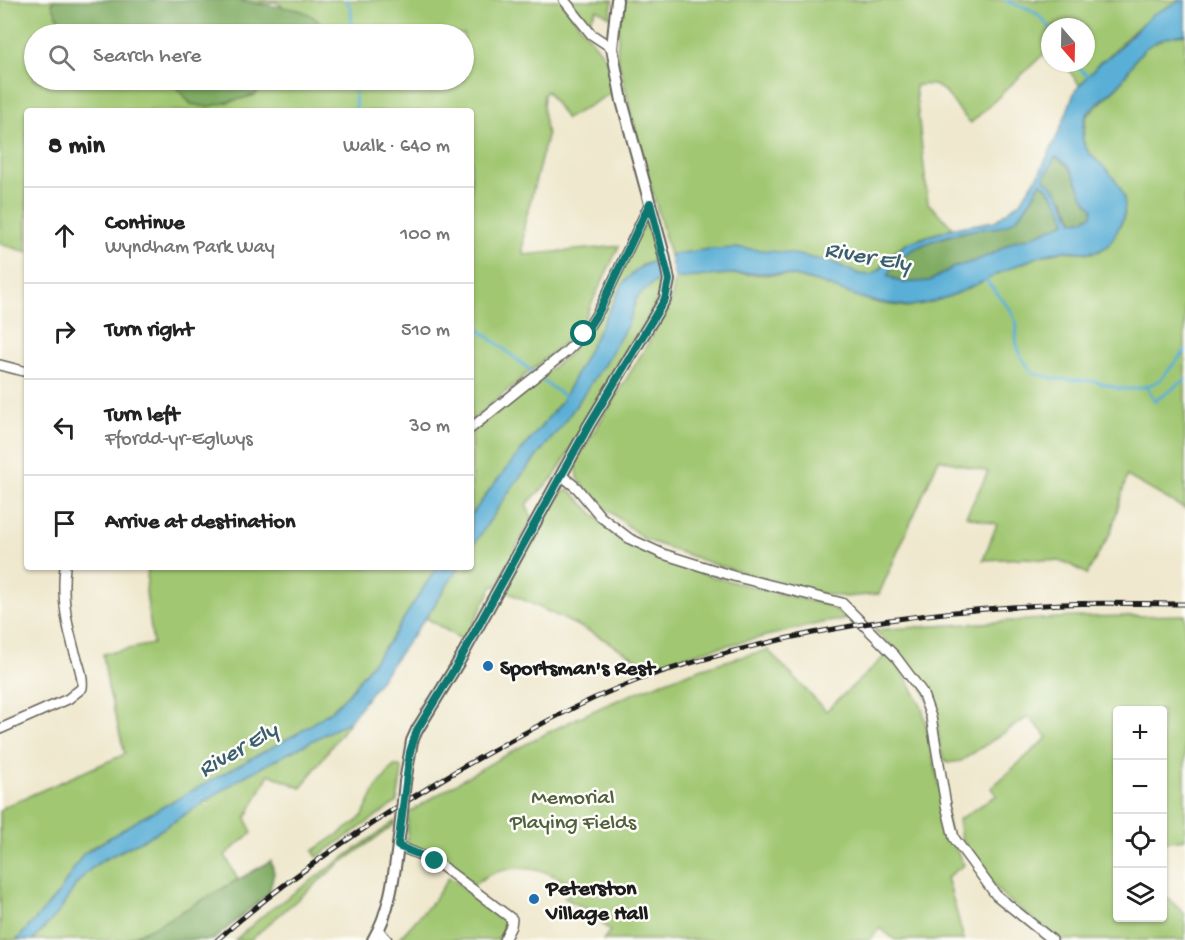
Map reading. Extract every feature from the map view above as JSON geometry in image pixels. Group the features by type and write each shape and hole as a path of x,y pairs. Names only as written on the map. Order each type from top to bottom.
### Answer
{"street":[{"path":"564,0 591,34 612,48"},
{"path":"387,940 376,935 388,900 398,846 412,741 458,663 561,475 665,299 669,280 664,255 622,101 612,48 617,0"},
{"path":"474,426 566,352 584,334 600,309 650,203"},
{"path":"0,365 24,371"},
{"path":"561,475 577,488 601,517 630,539 663,554 733,576 842,603 895,656 922,692 931,717 954,838 996,895 1052,940"},
{"path":"0,729 68,699 82,688 83,680 65,612 63,598 65,570"},
{"path":"398,846 435,861 512,919 504,940"}],"green space":[{"path":"0,0 55,0 52,4 66,24 24,24 24,90 179,90 191,104 208,107 255,95 259,90 474,90 474,24 305,24 276,2 250,4 237,0 560,0 606,58 617,90 566,119 547,91 544,94 543,110 547,136 524,226 523,255 619,246 579,330 474,418 474,108 24,108 24,251 0,244"},
{"path":"55,0 237,0 297,10 308,14 321,24 63,24 52,4"},
{"path":"570,0 613,0 610,17 597,9 587,24"},
{"path":"621,0 1182,0 1152,16 1095,71 1095,18 1041,18 1041,57 971,123 942,89 926,85 915,86 928,203 953,228 904,245 872,275 857,273 825,260 757,250 706,251 670,255 633,122 617,53"},
{"path":"1173,34 1185,34 1185,509 1127,476 1111,532 1087,574 1065,562 1026,558 983,560 997,524 966,516 988,472 939,459 879,594 846,597 817,593 713,564 644,539 591,496 578,478 576,461 652,337 671,301 675,279 724,274 790,275 877,303 907,307 956,294 998,273 1041,256 1062,251 1092,253 1100,251 1109,244 1125,213 1101,164 1086,148 1083,139 1086,117 1120,84 1146,47"},
{"path":"1070,72 1094,72 1080,86"},
{"path":"179,90 259,90 255,95 208,107 191,104"},
{"path":"1055,157 1063,161 1073,174 1087,202 1093,208 1093,215 1074,221 1065,201 1044,178"},
{"path":"1041,182 1058,201 1067,222 1029,238 1014,241 978,260 952,268 930,281 903,283 888,275 892,266 901,257 924,244 964,232 994,228 1012,222 1026,206"},
{"path":"647,220 653,228 657,260 642,265 623,284 562,401 474,512 474,431 569,354"},
{"path":"661,280 662,290 646,323 554,477 526,505 532,517 496,587 493,586 464,641 426,618 457,570 474,570 474,544 512,487 564,423 607,360 628,324 637,297 655,282"},
{"path":"567,490 572,492 607,528 651,556 713,577 830,606 847,620 826,622 703,651 650,667 595,634 503,590 556,496"},
{"path":"148,570 435,570 388,643 349,693 331,711 298,733 93,847 83,854 58,894 17,940 0,940 0,811 6,806 125,754 108,687 103,654 153,644 146,592"},
{"path":"1185,615 1185,839 1167,841 1167,706 1113,706 1113,922 1167,922 1167,898 1185,914 1185,940 1060,940 1003,896 988,879 961,838 958,820 997,795 991,788 1048,737 1028,717 961,761 947,763 940,748 935,718 918,680 903,659 874,630 1072,617"},
{"name":"Memorial Playing Fields","path":"768,650 826,711 887,654 905,676 922,707 952,842 964,865 947,877 964,940 895,940 880,928 870,940 603,940 610,931 590,911 564,898 574,891 570,888 572,886 554,875 524,868 506,870 489,875 474,885 439,858 412,848 407,843 408,813 537,738 626,696 720,663"},
{"path":"350,721 301,788 269,774 246,818 252,833 225,855 238,880 160,924 125,940 33,940 59,912 75,886 87,872 102,861 156,833 243,777"},
{"path":"394,766 400,766 402,770 397,802 317,857 313,851 355,823 363,815 376,788"},
{"path":"395,821 394,825 338,865 250,940 235,940 267,912"},
{"path":"271,861 274,873 269,893 213,940 125,940 160,924"},
{"path":"449,877 502,915 504,924 498,940 398,940 434,900"}],"water":[{"path":"1185,0 1185,34 1165,38 1147,47 1116,87 1091,109 1085,118 1084,145 1121,188 1125,205 1121,223 1111,241 1099,251 1062,251 1040,256 960,292 927,303 908,306 881,303 817,282 774,274 741,273 675,279 670,255 709,249 742,248 789,253 834,263 859,274 871,275 881,269 891,255 908,243 953,228 995,221 1021,201 1039,174 1075,91 1091,72 1095,72 1095,68 1100,62 1111,55 1153,14","holes":["1055,157 1069,166 1083,195 1093,208 1092,215 1082,220 1073,221 1059,194 1044,178","1041,182 1050,190 1063,211 1066,222 1029,238 1014,241 978,260 952,268 930,281 903,283 888,276 892,266 900,258 924,244 951,235 1006,225 1012,222 1026,206"]},
{"path":"657,260 661,280 655,282 637,297 628,324 607,360 564,423 512,487 474,544 474,512 562,401 623,284 630,275"},
{"path":"435,570 457,570 429,613 350,721 243,777 156,833 101,861 87,872 75,886 59,912 33,940 17,940 58,894 83,854 140,819 298,733 331,711 349,693 388,643"}],"waterway":[{"path":"346,0 351,8 352,24"},
{"path":"1006,0 1032,11 1041,18"},
{"path":"1084,72 1092,79"},
{"path":"355,90 356,108"},
{"path":"984,278 1011,310 1017,325 1016,341 1021,357 1033,373 1057,379 1093,381 1121,389 1134,389 1160,380 1185,351"},
{"path":"474,325 534,373"},
{"path":"541,379 566,398"},
{"path":"1147,387 1155,401 1185,380"}],"railway":[{"path":"217,940 305,869 367,826 431,786 549,720 615,689 650,676 775,641 898,619 1063,604 1185,604"}],"place":[{"name":"Sportsman's Rest","path":"488,666"},
{"name":"Peterston Village Hall","path":"534,899"}],"route":[{"path":"435,861 398,846 412,741 458,663 589,425 665,299 669,280 650,203 600,309 584,334"}],"water label":[{"name":"River Ely","path":"868,255"},
{"name":"River Ely","path":"237,748"}]}
